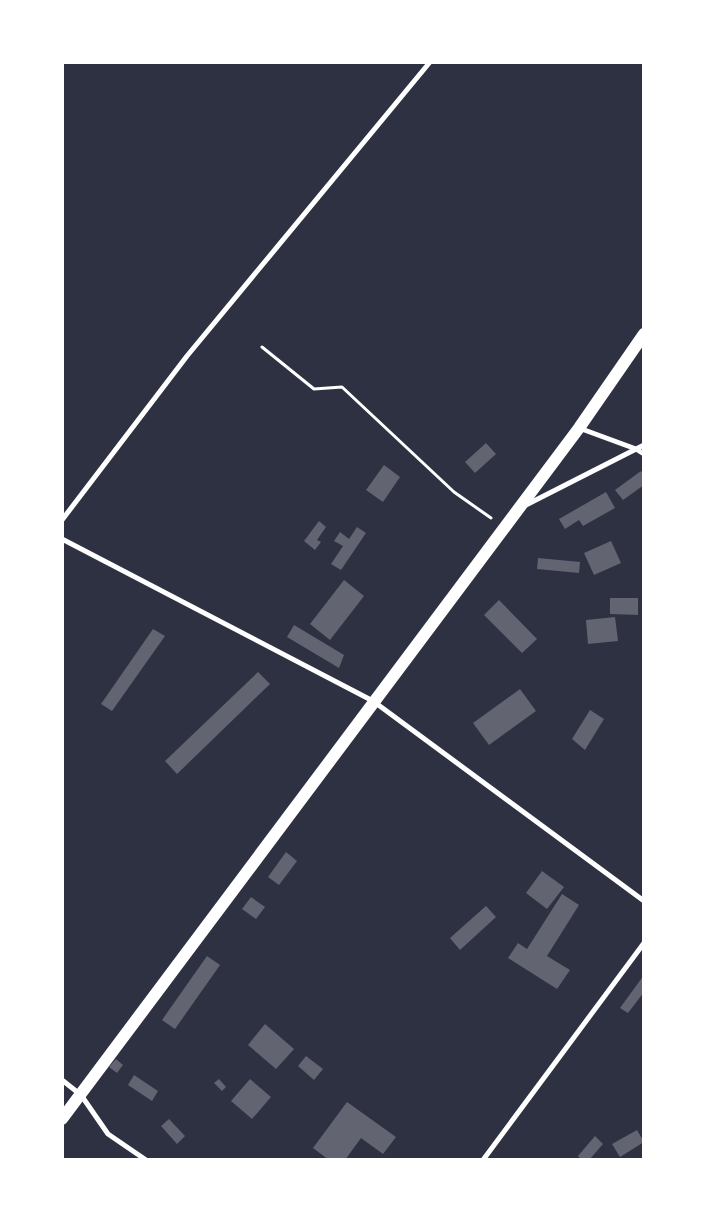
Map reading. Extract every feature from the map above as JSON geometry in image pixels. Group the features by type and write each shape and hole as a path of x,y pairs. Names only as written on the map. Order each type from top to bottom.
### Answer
{"main road":[{"path":"62,1119 579,428 644,334"}],"street":[{"path":"62,520 187,356 430,62"},
{"path":"579,428 636,449 644,454"},
{"path":"517,510 644,445"},
{"path":"62,539 373,701 644,901"},
{"path":"483,1160 644,943"},
{"path":"62,1080 81,1095 108,1134 146,1160"}],"path":[{"path":"262,347 314,389 342,387 454,492 504,528"}],"building":[{"path":"486,443 496,454 475,473 465,462"},
{"path":"384,465 400,477 383,502 366,490"},
{"path":"641,471 644,475 644,485 623,500 615,490"},
{"path":"606,492 615,508 583,526 579,520 565,529 559,519"},
{"path":"319,521 326,527 317,540 321,542 315,550 304,541"},
{"path":"357,527 366,533 341,570 331,564 343,546 334,541 340,532 349,539"},
{"path":"611,541 621,563 594,575 584,553"},
{"path":"538,558 580,562 579,573 537,569"},
{"path":"344,580 364,596 330,640 310,624"},
{"path":"610,598 638,598 638,615 610,614"},
{"path":"499,600 537,639 522,653 484,615"},
{"path":"615,617 618,641 588,644 586,620"},
{"path":"294,625 344,655 339,668 287,637"},
{"path":"153,629 165,636 112,711 101,704"},
{"path":"258,672 270,684 177,774 165,761"},
{"path":"520,689 536,711 489,745 473,723"},
{"path":"590,710 604,719 585,750 572,739"},
{"path":"286,852 297,861 279,885 268,877"},
{"path":"542,871 564,887 547,909 526,893"},
{"path":"562,894 579,905 547,956 570,970 557,989 508,958 518,943 527,949"},
{"path":"251,897 265,907 256,919 242,909"},
{"path":"486,906 496,917 460,950 450,938"},
{"path":"207,956 220,965 175,1029 162,1020"},
{"path":"644,975 644,992 628,1013 620,1008"},
{"path":"265,1024 294,1049 276,1069 248,1045"},
{"path":"306,1056 323,1069 314,1080 298,1066"},
{"path":"116,1059 123,1065 117,1073 109,1067"},
{"path":"134,1075 158,1091 152,1101 128,1085"},
{"path":"219,1079 226,1087 222,1091 214,1083"},
{"path":"250,1079 271,1097 252,1119 231,1101"},
{"path":"347,1102 396,1137 383,1154 361,1138 345,1160 329,1160 313,1148"},
{"path":"169,1119 185,1136 177,1144 161,1126"},
{"path":"637,1130 644,1142 620,1157 612,1144"},
{"path":"595,1136 603,1144 589,1160 581,1160 578,1156"}]}
